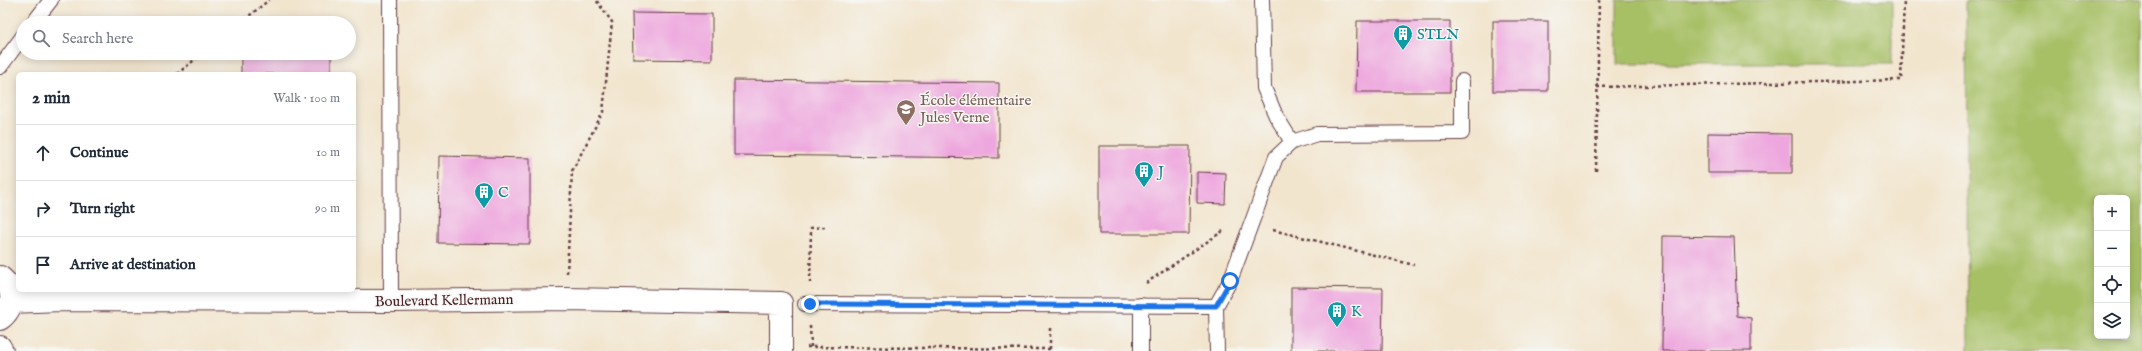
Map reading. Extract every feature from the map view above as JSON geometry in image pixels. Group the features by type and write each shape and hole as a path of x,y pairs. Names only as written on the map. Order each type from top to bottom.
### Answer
{"street":[{"path":"0,277 8,286 6,310"},
{"name":"Boulevard Kellermann","path":"6,310 60,300 391,301 566,299 781,303 781,349"},
{"path":"0,347 2,351"}],"lane":[{"path":"38,16 51,0"},
{"path":"390,0 391,301"},
{"path":"1262,0 1264,88 1276,116 1292,142"},
{"path":"0,67 16,45"},
{"path":"1217,351 1216,306 1230,281 1276,157 1292,142 1317,134 1462,133 1462,81"},
{"path":"805,304 1216,306"},
{"path":"1141,305 1141,351"}],"path":[{"path":"249,16 269,0"},
{"path":"566,299 572,171 604,112 612,22 596,0"},
{"path":"1596,171 1598,0"},
{"path":"1597,87 1902,80 1904,0"},
{"path":"179,72 194,60"},
{"path":"811,228 825,227"},
{"path":"781,349 1050,349"}],"green space":[{"path":"1617,0 1892,0 1892,64 1617,64"},
{"path":"1966,0 2142,0 2142,351 1968,351"}],"building":[{"path":"632,13 712,14 712,60 633,59"},
{"name":"STLN","path":"1357,21 1450,21 1450,92 1356,92"},
{"path":"1493,21 1548,21 1548,91 1493,91"},
{"path":"241,60 331,60 331,72 241,72"},
{"path":"734,80 999,83 999,158 734,155"},
{"path":"1708,133 1792,134 1792,173 1708,173"},
{"name":"J","path":"1099,146 1190,146 1189,234 1099,234"},
{"name":"C","path":"439,156 530,158 530,244 438,243"},
{"path":"1197,172 1226,173 1225,204 1197,203"},
{"path":"1663,236 1734,237 1737,316 1751,318 1751,351 1662,351"},
{"name":"K","path":"1291,287 1383,288 1382,351 1291,351"}],"place":[{"name":"STLN","path":"1403,51"},
{"name":"École élémentaire Jules Verne","path":"906,126"},
{"name":"J","path":"1144,188"},
{"name":"C","path":"484,209"},
{"name":"K","path":"1337,328"}],"route":[{"path":"810,304 1216,306 1230,281"}]}
